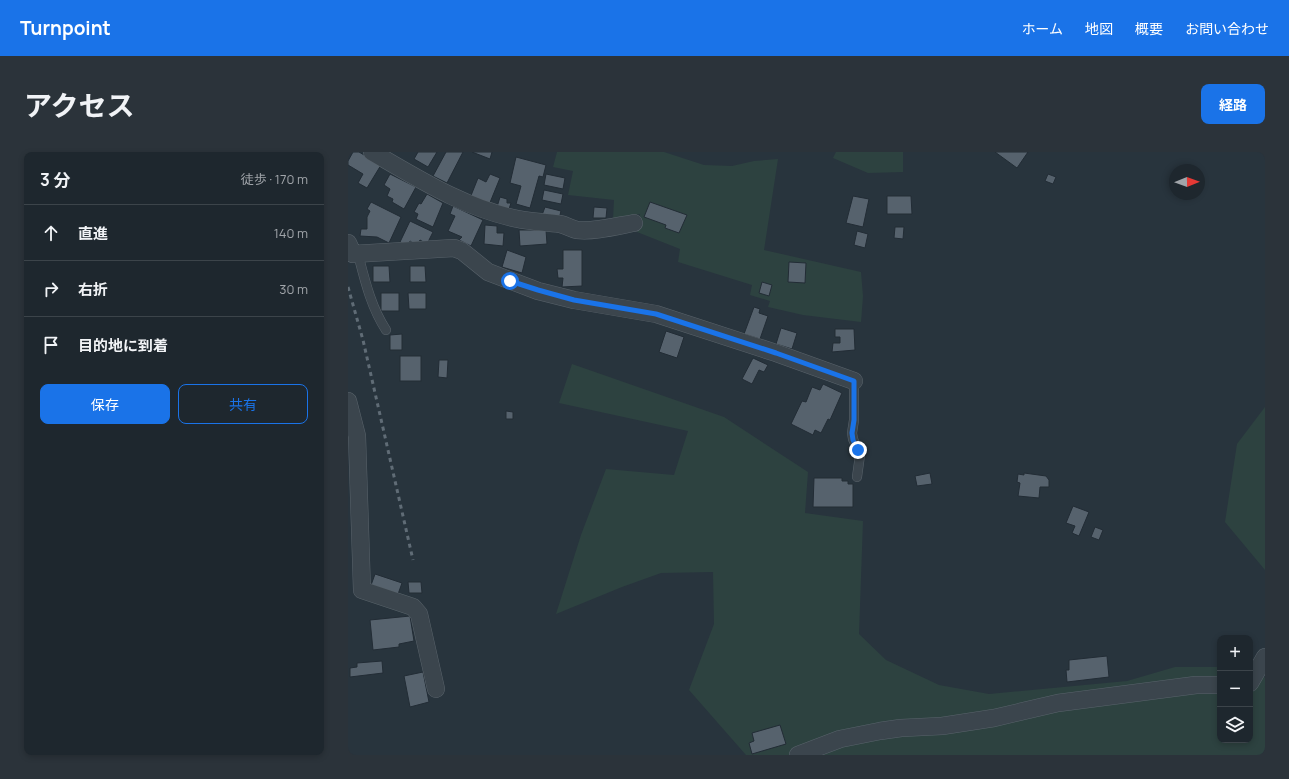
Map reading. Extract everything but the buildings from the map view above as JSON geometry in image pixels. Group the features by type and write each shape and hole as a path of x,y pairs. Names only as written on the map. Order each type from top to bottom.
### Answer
{"street":[{"path":"372,152 434,188 484,210 511,217 562,224 576,230 606,228 634,223"},
{"path":"353,249 454,248 462,251 488,272 538,290 574,300 656,314 776,353 854,381"},
{"path":"348,401 357,436 362,590 413,607 419,614 436,689"},
{"path":"1253,678 1265,657"},
{"path":"798,755 840,740 880,731 901,728 942,726 987,719 1058,703 1196,684 1217,685"}],"lane":[{"path":"353,249 378,318 386,330"},
{"path":"854,381 854,420 852,433 853,440 860,456 857,477"}],"green space":[{"path":"557,152 664,152 704,165 732,166 754,161 778,159 764,250 861,272 863,296 861,322 803,315 768,307 770,301 750,295 752,285 678,262 680,249 637,232 640,214 613,219 614,200 568,195 573,171 553,167"},
{"path":"836,152 903,152 903,172 868,173 833,158"},
{"path":"572,364 724,417 808,472 805,513 863,521 859,634 886,660 939,685 989,694 1127,681 1175,667 1217,667 1217,743 1253,743 1254,666 1265,678 1265,755 746,755 689,690 714,624 713,572 661,573 556,614 581,535 606,469 674,475 688,431 559,403"},
{"path":"1265,407 1265,570 1225,522 1237,444"}],"railway":[{"path":"348,287 363,340 413,560"}],"route":[{"path":"510,281 574,300 656,314 776,353 854,381 854,420 852,433 853,440 858,450"}]}
